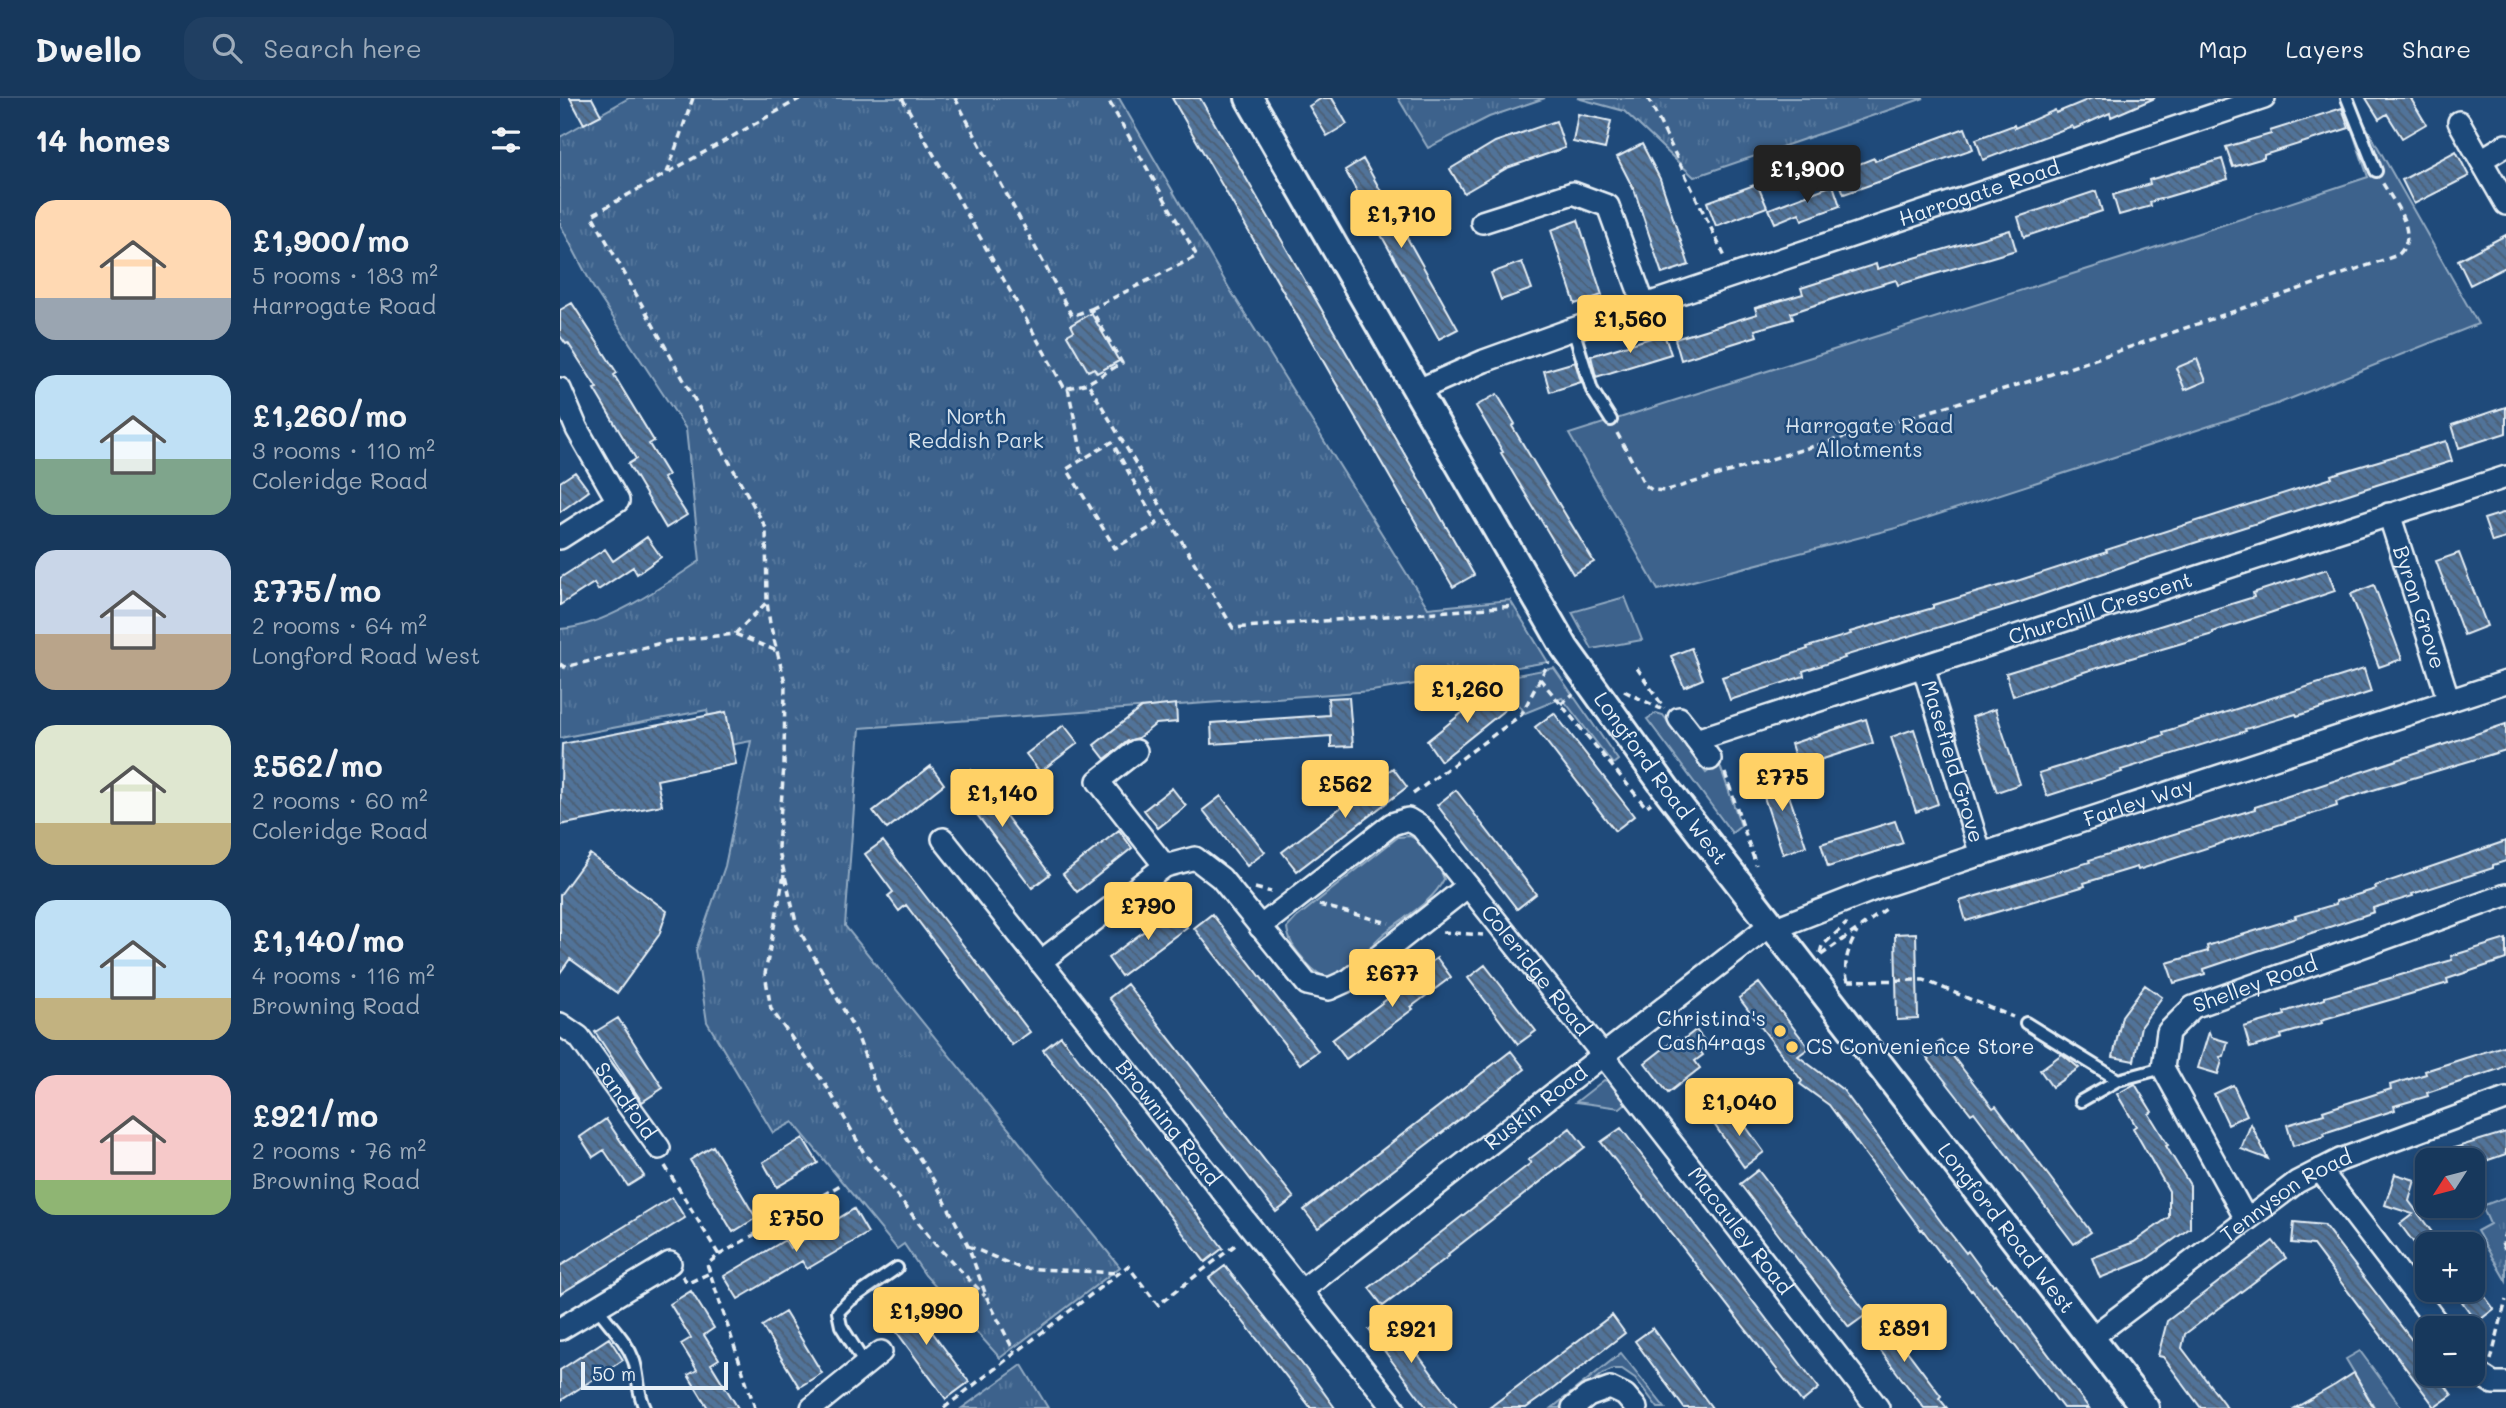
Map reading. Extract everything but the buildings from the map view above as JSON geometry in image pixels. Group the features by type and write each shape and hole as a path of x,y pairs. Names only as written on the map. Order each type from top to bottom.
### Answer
{"street":[{"name":"Longford Road West","path":"1250,98 1565,648 1772,927 2145,1408"},
{"name":"Harrogate Road","path":"1418,390 1484,361 1573,329 2264,98"},
{"path":"2459,122 2506,204"},
{"path":"2481,160 2506,145"},
{"path":"1482,222 1573,193 1608,206 1644,305"},
{"path":"560,390 577,429 618,501 560,538"},
{"name":"Churchill Crescent","path":"1696,740 2506,477"},
{"name":"Byron Grove","path":"2389,514 2449,701"},
{"name":"Masefield Grove","path":"1923,666 1981,855"},
{"name":"Farley Way","path":"1772,927 1875,889 2506,682"},
{"path":"1679,718 1710,759"},
{"path":"1136,751 1098,781 1165,866"},
{"name":"Coleridge Road","path":"1260,927 1392,824 1408,819 1421,827 1603,1055"},
{"name":"Browning Road","path":"943,838 1394,1408"},
{"name":"Coleridge Road","path":"1040,962 1165,866 1195,858 1221,878 1307,984 1329,989 1349,980 1468,886"},
{"name":"Shelley Road","path":"2163,1068 2168,1032 2193,1007 2506,895"},
{"name":"Ruskin Road","path":"1301,1291 1772,927"},
{"name":"Sandfold","path":"560,1024 579,1037 659,1148"},
{"name":"Macauley Road","path":"1603,1055 1878,1408"},
{"path":"2163,1068 2246,1219"},
{"name":"Tennyson Road","path":"2091,1338 2297,1182 2320,1170 2506,1099"},
{"path":"2320,1170 2432,1316"},
{"path":"560,1329 670,1263"},
{"path":"812,1408 873,1358"},
{"path":"1573,1408 1588,1396 1610,1388 1625,1395 1636,1408"}],"lane":[{"path":"2347,98 2376,171"},
{"path":"1573,329 1592,390 1611,421"},
{"path":"2026,1023 2118,1080"},
{"path":"2081,1101 2118,1080 2163,1068"},
{"path":"873,1358 841,1326 838,1312 849,1301 897,1268"},
{"path":"597,1307 628,1348 635,1364 639,1397 645,1408"}],"path":[{"path":"667,173 693,98"},
{"path":"801,98 592,215 766,528 768,603 785,682 785,765 778,847 797,926 856,1032 879,1095 936,1184 968,1246 987,1298 1015,1353"},
{"path":"902,98 1065,389 1088,383 1122,363 1091,309"},
{"path":"955,98 1072,316 1197,256 1107,98"},
{"path":"1648,98 1734,275"},
{"path":"1611,421 1641,479 1652,490 1659,492 2037,379 2398,255 2407,244 2407,227 2376,171"},
{"path":"1088,383 1233,628 1519,606 1535,597"},
{"path":"1068,388 1083,459"},
{"path":"1112,442 1157,524 1115,548 1067,469 1083,459 1112,442"},
{"path":"735,634 768,603"},
{"path":"560,664 564,667 669,641 735,634 777,651"},
{"path":"1413,794 1521,715 1550,659"},
{"path":"1618,688 1667,712 1637,668"},
{"path":"1540,679 1646,807 1653,802"},
{"path":"1561,704 1573,694"},
{"path":"1710,759 1720,758 1757,868"},
{"path":"784,873 765,974 771,1009 829,1090 864,1153 935,1244 987,1298"},
{"path":"1221,878 1413,930 1509,937"},
{"path":"1849,920 1822,946 1820,956 1892,905"},
{"path":"1849,989 1845,974 1849,948 1858,929"},
{"path":"1848,981 1924,980 2026,1023"},
{"path":"659,1148 666,1167 719,1255"},
{"path":"755,1408 707,1264 842,1184"},
{"path":"944,1408 1128,1266 1158,1305 1253,1231"},
{"path":"2506,1231 2502,1242 2506,1252"},
{"path":"968,1246 1020,1268 1119,1273"},
{"path":"670,1263 688,1283 710,1273"},
{"path":"2499,1383 2491,1358 2506,1300"}],"green space":[{"name":"North Reddish Park","path":"629,98 1119,98 1229,288 1428,608 1510,600 1548,662 1372,691 860,728 845,926 1120,1267 1000,1358 925,1275 904,1244 897,1249 793,1122 773,1133 707,1022 696,950 725,866 751,741 714,748 707,710 560,738 560,629 596,621 633,604 700,561 686,429 593,287 560,224 560,137"},
{"path":"1398,98 1545,98 1489,117 1428,148"},
{"path":"1577,98 1924,98 1694,177 1624,111"},
{"name":"Harrogate Road Allotments","path":"2341,98 2350,98 2478,324 2277,404 1896,528 1658,590 1569,434 2368,177"},
{"path":"1625,597 1642,640 1592,649 1572,612"},
{"path":"1554,668 1618,760 1613,764 1562,698 1525,713 1500,678"},
{"path":"1656,713 1663,715 1706,773 1719,763 1741,826 1732,833 1647,719"},
{"path":"1410,836 1427,849 1439,866 1444,879 1438,888 1424,904 1380,937 1346,973 1327,978 1317,972 1293,946 1287,928 1398,837"},
{"path":"1604,1080 1613,1083 1627,1102 1620,1108 1576,1102"},
{"path":"2506,1197 2506,1281 2485,1245 2485,1232 2477,1231 2490,1224 2485,1205"},
{"path":"2360,1351 2402,1408 2375,1408 2346,1359"},
{"path":"1621,1353 1665,1408 1658,1408 1635,1378 1622,1369 1613,1369 1559,1408 1552,1408"},
{"path":"1022,1365 1048,1408 962,1408"}],"place":[{"name":"Christina's Cash4rags","path":"1780,1031"},
{"name":"CS Convenience Store","path":"1792,1047"}]}
